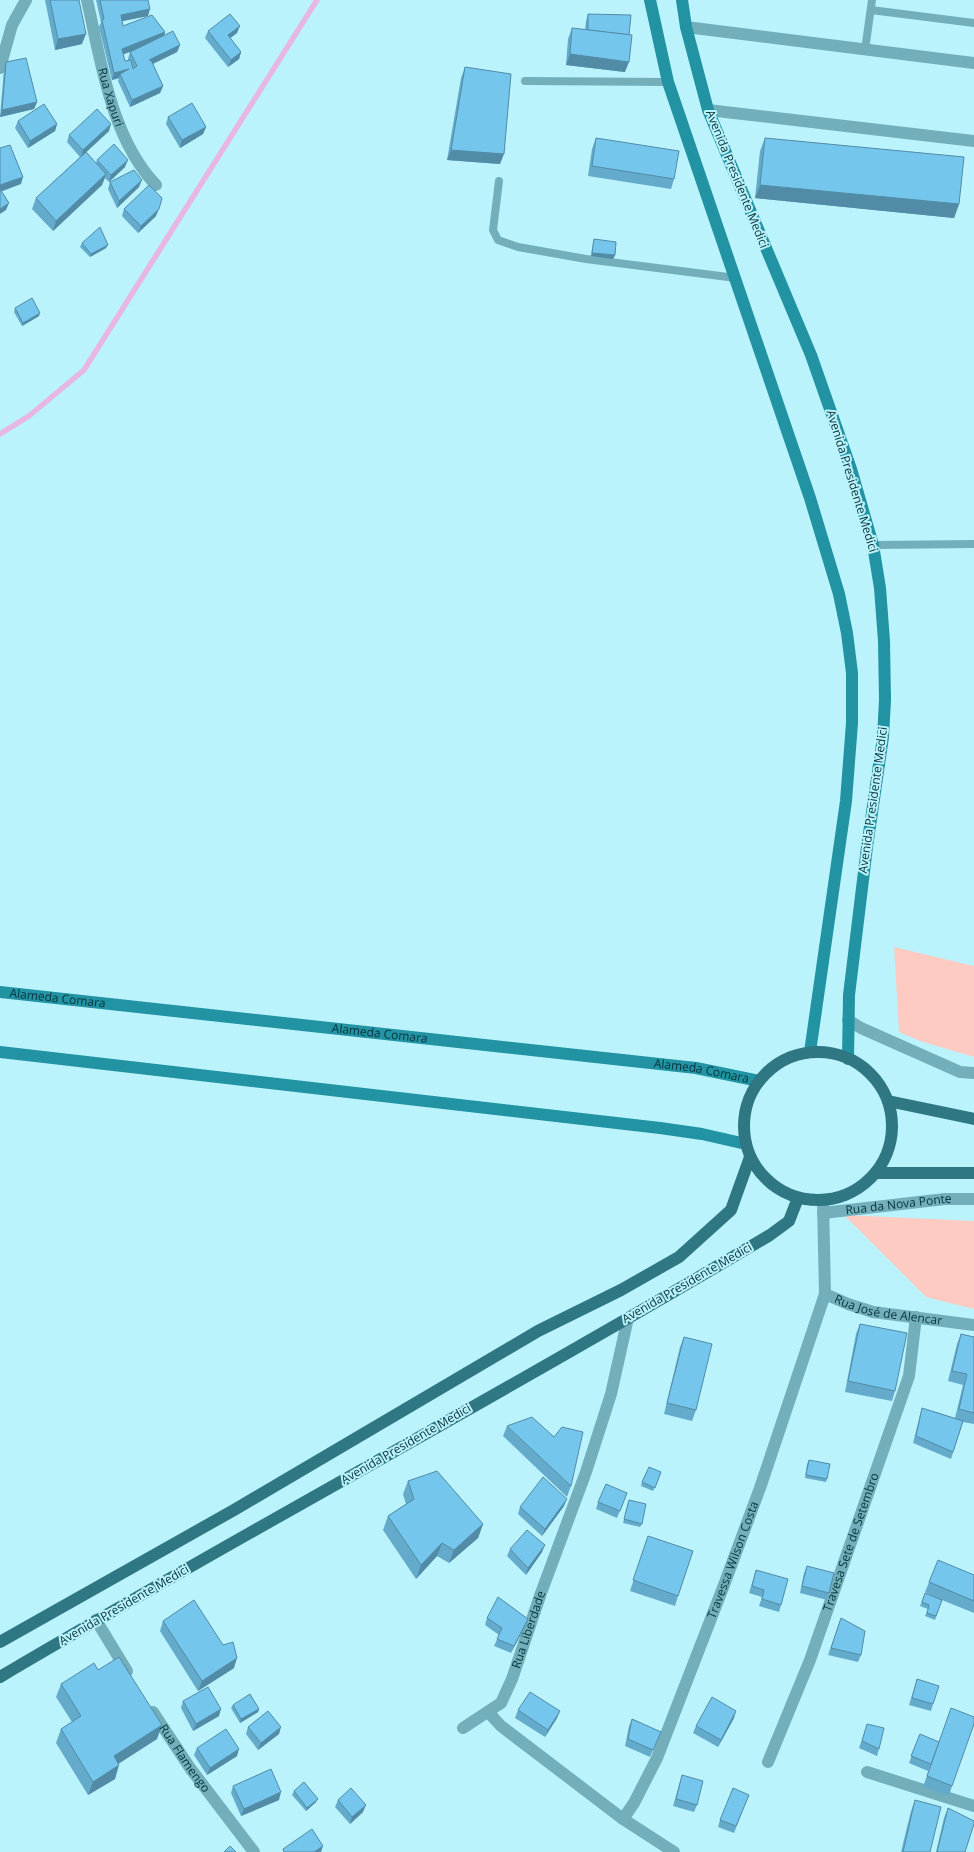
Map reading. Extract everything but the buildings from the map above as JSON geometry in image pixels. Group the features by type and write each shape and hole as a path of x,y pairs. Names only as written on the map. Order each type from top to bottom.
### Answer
{"main road":[{"path":"810,1052 830,1053 848,1059 865,1069 878,1084 888,1101 892,1126 888,1151 876,1173 857,1190 823,1207 798,1198 774,1186 757,1168 750,1157 746,1144 744,1122 749,1100 759,1081 773,1067 792,1056 810,1052"},
{"path":"888,1101 974,1120"},
{"path":"0,1642 234,1510 538,1332 621,1290 679,1257 732,1210 750,1157"},
{"path":"876,1173 974,1173"},
{"name":"Avenida Presidente Medici","path":"0,1677 96,1620 628,1318 770,1235 789,1221 798,1198"}],"street":[{"path":"0,68 12,25 26,0"},
{"name":"Rua Xapuri","path":"87,0 109,96 135,159 144,173 156,185"},
{"path":"650,0 668,82 709,204 736,278 824,542 839,594 852,673 852,723 846,801 810,1052"},
{"name":"Avenida Presidente Medici","path":"682,0 686,27 708,110 811,355 850,469 873,545 880,588 884,641 884,737 867,847 849,995 848,1059"},
{"path":"686,27 974,63"},
{"path":"708,110 974,141"},
{"name":"Alameda Comara","path":"0,992 696,1068 759,1081"},
{"path":"848,1020 861,1028 960,1072 974,1073"},
{"path":"0,1052 660,1128 702,1134 746,1144"},
{"name":"Rua da Nova Ponte","path":"823,1207 945,1199 974,1199"},
{"name":"Rua José de Alencar","path":"823,1207 825,1294 848,1304 873,1312 974,1325"},
{"name":"Travessa Wilson Costa","path":"623,1819 634,1803 657,1758 724,1585 760,1488 825,1294"},
{"name":"Travesa Sete de Setembro","path":"768,1762 810,1660 909,1376 916,1317"},
{"name":"Rua Liberdade","path":"464,1728 501,1703 512,1679 541,1593 586,1472 611,1394 628,1318"},
{"path":"96,1620 134,1684"},
{"name":"Rua Flamengo","path":"147,1703 190,1768 254,1852"},
{"path":"489,1712 501,1726 623,1819 674,1852"},
{"path":"867,1772 974,1806"}],"lane":[{"path":"865,50 872,0"},
{"path":"871,10 974,23"},
{"path":"525,81 668,82"},
{"path":"499,182 493,230 498,240 518,247 586,259 736,278"},
{"path":"873,545 974,544"}],"shaded area":[{"path":"894,947 974,966 974,1057 920,1041 899,1032"},
{"path":"844,1215 974,1221 974,1309 926,1297"}],"waterway":[{"path":"0,434 29,416 84,370 317,0"}]}
